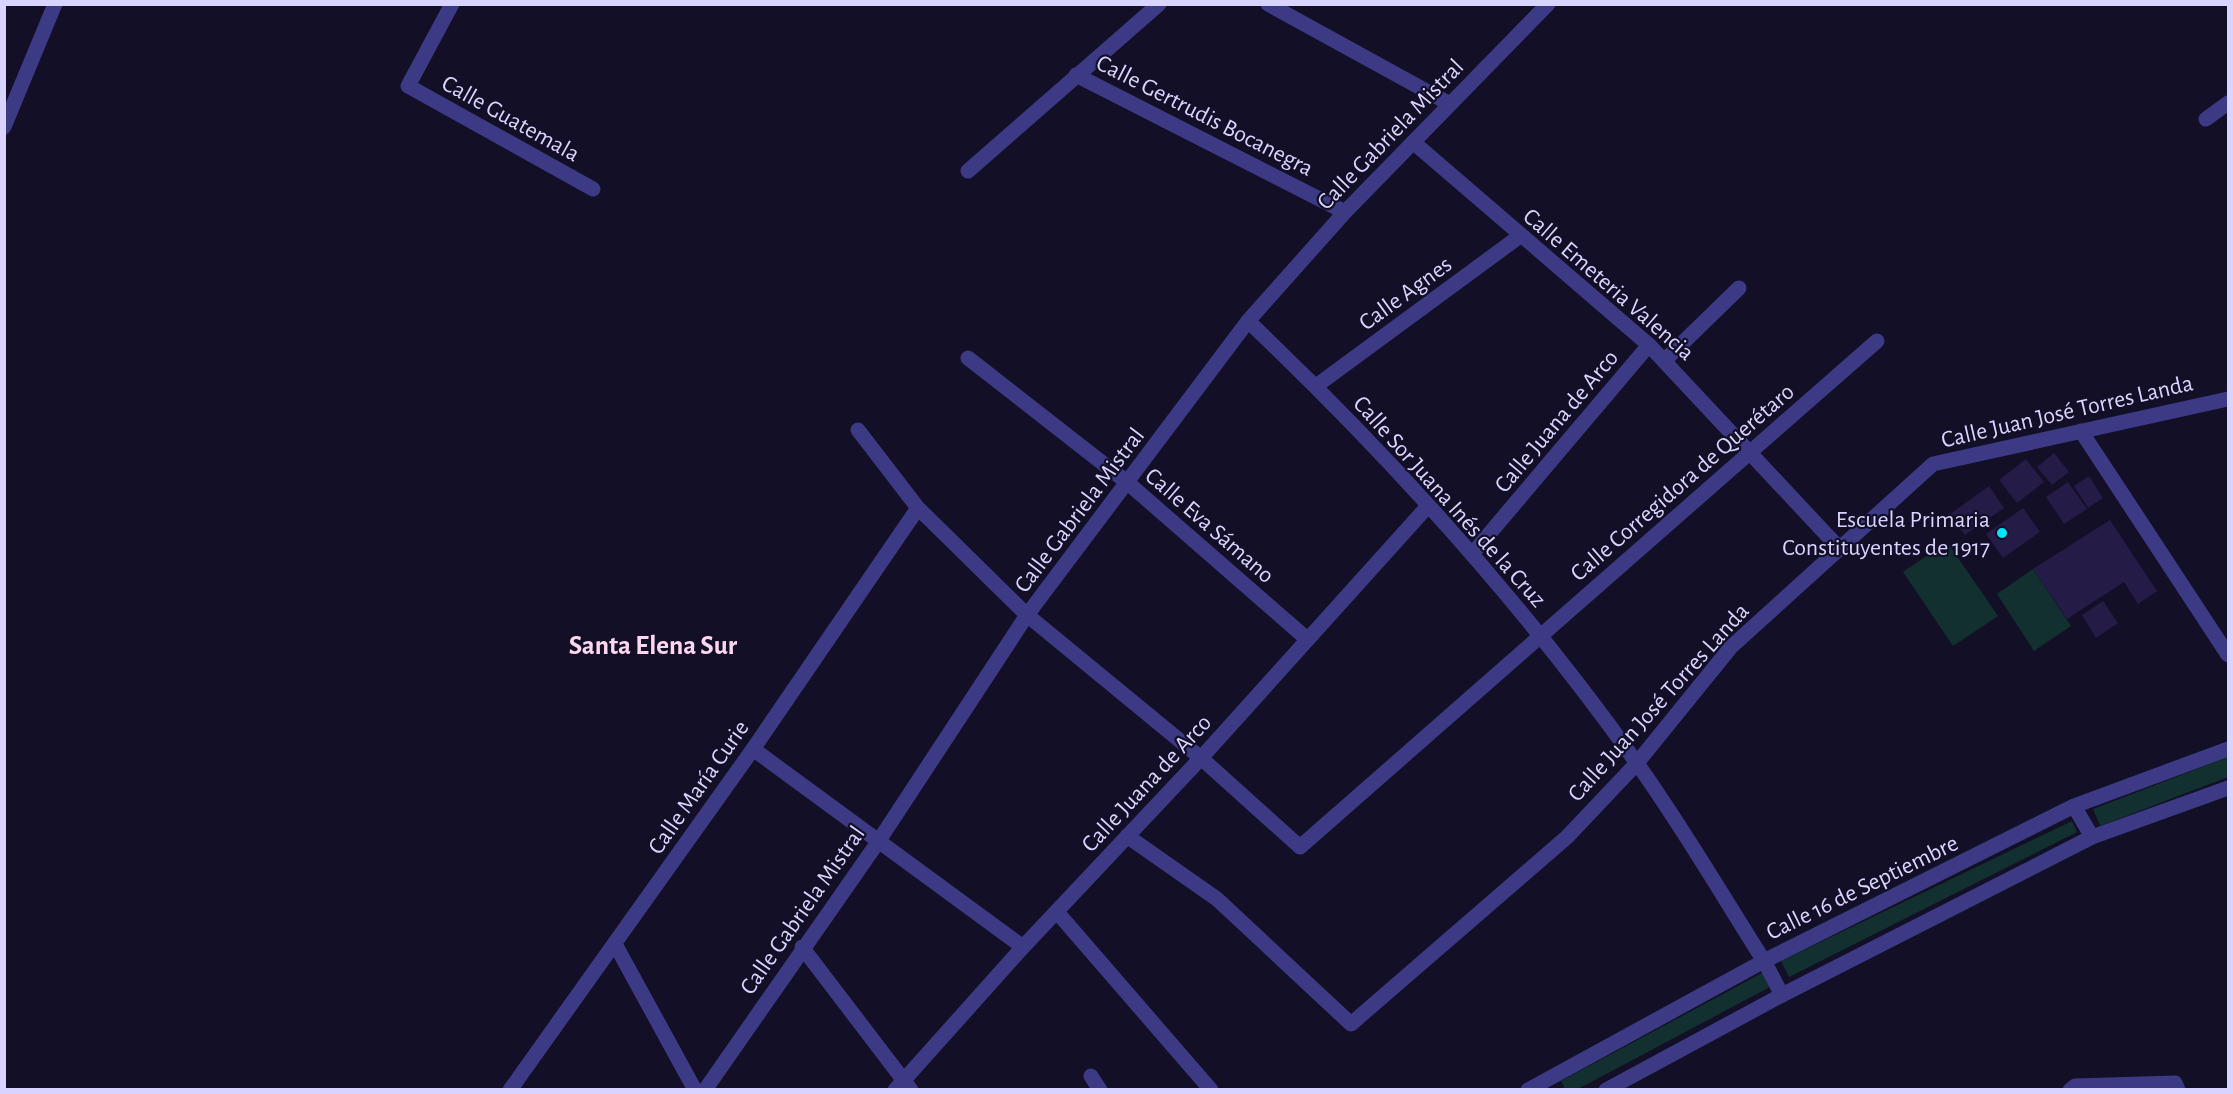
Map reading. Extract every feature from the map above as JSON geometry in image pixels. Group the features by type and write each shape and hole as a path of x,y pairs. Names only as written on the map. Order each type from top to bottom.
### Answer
{"street":[{"path":"4,128 55,4"},
{"name":"Calle Guatemala","path":"452,4 408,86 593,189"},
{"path":"968,171 1159,4"},
{"path":"1268,4 1450,104"},
{"name":"Calle Gabriela Mistral","path":"705,1089 878,842 1027,615 1248,321 1345,212 1548,4"},
{"name":"Calle Gertrudis Bocanegra","path":"1076,75 1345,212"},
{"path":"2206,119 2229,103"},
{"name":"Calle Emeteria Valencia","path":"1413,142 1665,360 1839,548"},
{"name":"Calle Agnes","path":"1316,386 1520,236"},
{"path":"1665,360 1739,288"},
{"name":"Calle Sor Juana Inés de la Cruz","path":"1248,321 1316,386 1473,553 1540,636 1637,763 1764,961 1782,995"},
{"name":"Calle Corregidora de Querétaro","path":"1201,758 1300,847 1877,341"},
{"name":"Calle Juana de Arco","path":"1473,553 1649,345"},
{"name":"Calle Eva Sámano","path":"968,358 1128,483 1307,639"},
{"name":"Calle Juan José Torres Landa","path":"1127,836 1216,899 1351,1024 1567,837 1637,763 1731,647 1934,464 2229,399"},
{"path":"858,430 918,508 1027,615 1201,758"},
{"path":"2081,431 2229,655"},
{"name":"Calle Juana de Arco","path":"904,1086 1023,947 1201,758 1428,506"},
{"name":"Calle María Curie","path":"510,1089 753,749 918,508"},
{"path":"753,749 1023,947"},
{"name":"Calle 16 de Septiembre","path":"1536,1087 1764,961 2074,806 2229,750"},
{"path":"1606,1089 1782,995 2092,837 2229,788"},
{"path":"2074,806 2092,837"},
{"path":"1058,912 1211,1089"},
{"path":"615,944 695,1089"},
{"path":"802,948 904,1086"},
{"path":"1091,1076 1100,1089"},
{"path":"2070,1089 2075,1086 2175,1083 2178,1089"}],"green space":[{"path":"1947,542 1998,616 1953,646 1903,572"},
{"path":"2033,569 2071,626 2034,651 1997,594"},
{"path":"2228,757 2228,777 2100,826 2093,809"},
{"path":"2072,821 2077,832 1789,977 1781,961"},
{"path":"1762,973 1770,987 1578,1089 1565,1089 1561,1081"}],"building":[{"path":"2054,453 2069,472 2052,485 2037,467"},
{"path":"2026,459 2044,482 2017,503 1999,480"},
{"path":"2089,476 2103,498 2088,508 2074,486"},
{"path":"2068,482 2087,509 2064,524 2046,497"},
{"path":"1989,486 2004,508 1965,535 1950,514"},
{"path":"2023,508 2040,532 2003,558 1986,534"},
{"path":"2110,520 2157,591 2138,604 2124,582 2067,619 2033,569"},
{"path":"2103,601 2118,623 2096,638 2082,615"}],"place":[{"name":"Escuela Primaria Constituyentes de 1917","path":"2002,533"}],"district":[{"name":"Santa Elena Sur","path":"653,645"}]}
